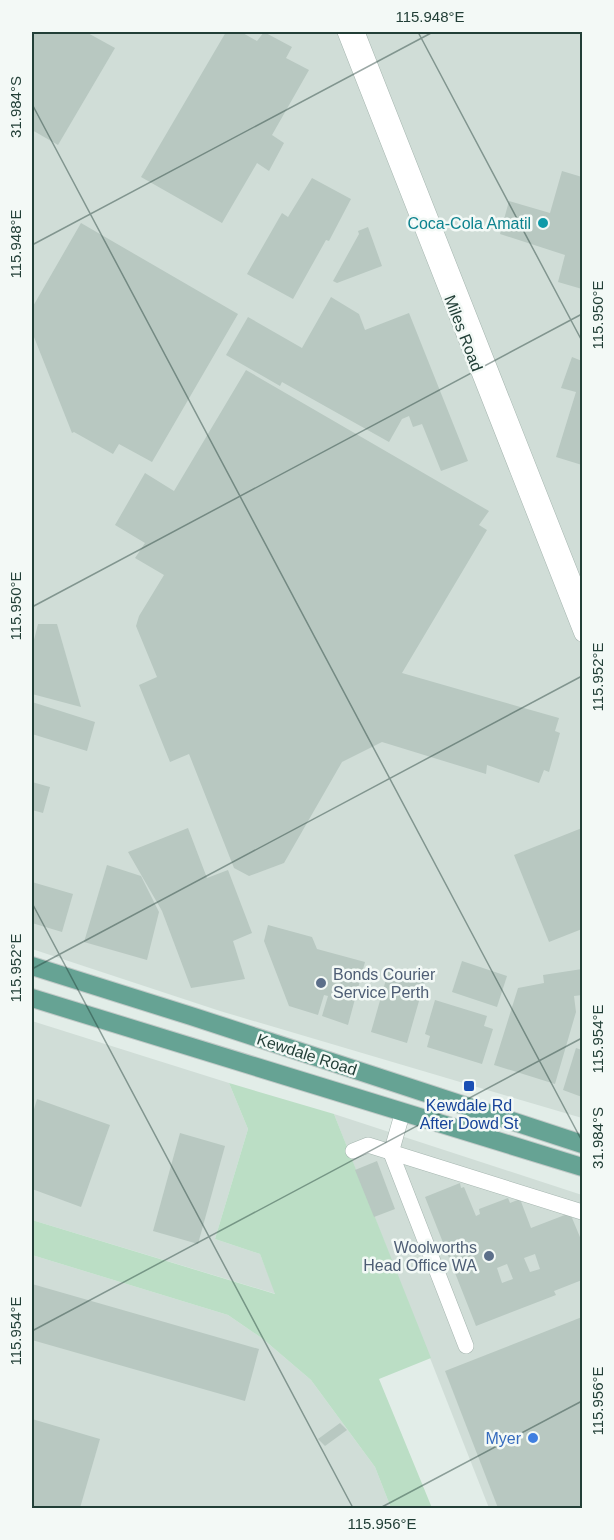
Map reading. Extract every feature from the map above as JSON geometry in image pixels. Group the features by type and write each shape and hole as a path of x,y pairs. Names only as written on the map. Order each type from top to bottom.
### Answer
{"main road":[{"name":"Kewdale Road","path":"32,966 582,1144"},
{"name":"Kewdale Road","path":"32,998 582,1167"},
{"path":"403,1111 410,1088"}],"street":[{"name":"Miles Road","path":"345,32 582,634"},
{"name":"Miles Road","path":"357,32 582,602"},
{"path":"403,1111 391,1153 466,1346"},
{"path":"353,1151 368,1145 582,1212"}],"shaded area":[{"path":"32,32 582,32 582,1118 220,1011 32,949"},
{"path":"32,1021 229,1083 248,1129 215,1239 260,1254 276,1294 32,1220"},
{"path":"334,1114 582,1195 582,1508 489,1508"},
{"path":"32,1255 228,1315 263,1339 311,1380 375,1467 391,1508 32,1508"}],"green space":[{"path":"229,1083 334,1114 431,1358 379,1379 432,1508 391,1508 375,1467 311,1380 263,1339 228,1315 32,1255 32,1220 275,1294 260,1254 215,1239 248,1129"}],"building":[{"path":"32,32 86,32 115,48 58,145 32,130"},
{"path":"226,32 241,32 257,41 264,32 292,47 286,58 309,70 272,135 284,143 269,171 257,163 222,223 141,177"},
{"name":"Coca-Cola Amatil","path":"562,171 582,177 582,289 558,282 565,255 500,234 509,201 550,213"},
{"path":"312,178 351,199 329,241 326,240 293,299 247,274 282,213 288,217"},
{"path":"81,223 238,314 152,462 119,444 113,454 74,432 72,433 32,332 32,308"},
{"path":"368,227 382,266 337,283 333,281 359,234 358,231"},
{"path":"331,297 359,314 365,330 409,313 468,461 441,471 422,424 413,427 409,416 402,419 389,442 282,382 280,386 226,355 248,317 302,348"},
{"path":"572,357 582,361 582,465 556,457 576,392 561,388"},
{"path":"246,370 489,511 479,525 487,530 402,673 559,718 555,731 560,733 549,772 544,770 539,783 487,765 486,774 382,742 342,762 284,863 249,876 234,868 189,754 170,762 139,685 157,677 136,626 139,616 164,575 135,558 145,543 115,525 145,473 174,491"},
{"path":"38,624 57,624 81,707 32,694 32,648"},
{"path":"32,702 95,722 87,751 32,734"},
{"path":"32,782 50,787 43,813 32,810"},
{"path":"188,828 207,878 228,870 252,933 233,941 245,979 191,988 162,911 128,852"},
{"path":"582,828 582,929 549,942 514,855"},
{"path":"107,865 141,876 159,912 147,960 84,942"},
{"path":"32,882 73,894 62,932 32,923"},
{"path":"268,925 312,937 317,949 365,962 348,1025 322,1016 328,996 324,995 318,1015 289,1006 264,941"},
{"path":"462,961 507,976 497,1007 452,992"},
{"path":"389,969 425,980 407,1043 371,1032"},
{"path":"582,969 582,995 574,996 576,1012 555,1084 494,1065 518,988 544,983 543,975"},
{"path":"435,1000 487,1016 484,1026 493,1029 482,1064 427,1047 430,1036 425,1034"},
{"path":"576,1048 582,1050 582,1097 563,1090"},
{"path":"37,1099 110,1125 81,1207 32,1189 32,1116"},
{"path":"180,1133 225,1146 198,1244 153,1231"},
{"path":"377,1161 395,1209 374,1217 355,1170"},
{"name":"Woolworths Head Office WA","path":"460,1183 461,1188 464,1187 476,1216 480,1214 479,1209 508,1198 510,1203 520,1199 531,1228 570,1213 582,1242 582,1280 554,1291 556,1295 476,1326 425,1197","holes":["535,1254 540,1269 530,1272 524,1258","507,1264 513,1279 502,1283 497,1268"]},
{"path":"32,1284 259,1349 245,1401 32,1340"},
{"name":"Myer","path":"582,1317 582,1508 498,1508 445,1371"},
{"path":"32,1419 100,1439 80,1508 32,1508"},
{"path":"340,1423 347,1430 325,1446 318,1439"}],"place":[{"name":"Coca-Cola Amatil","path":"543,223"},
{"name":"Bonds Courier Service Perth","path":"321,983"},
{"name":"Kewdale Rd After Dowd St","path":"469,1086"},
{"name":"Woolworths Head Office WA","path":"489,1256"},
{"name":"Myer","path":"533,1438"}]}
